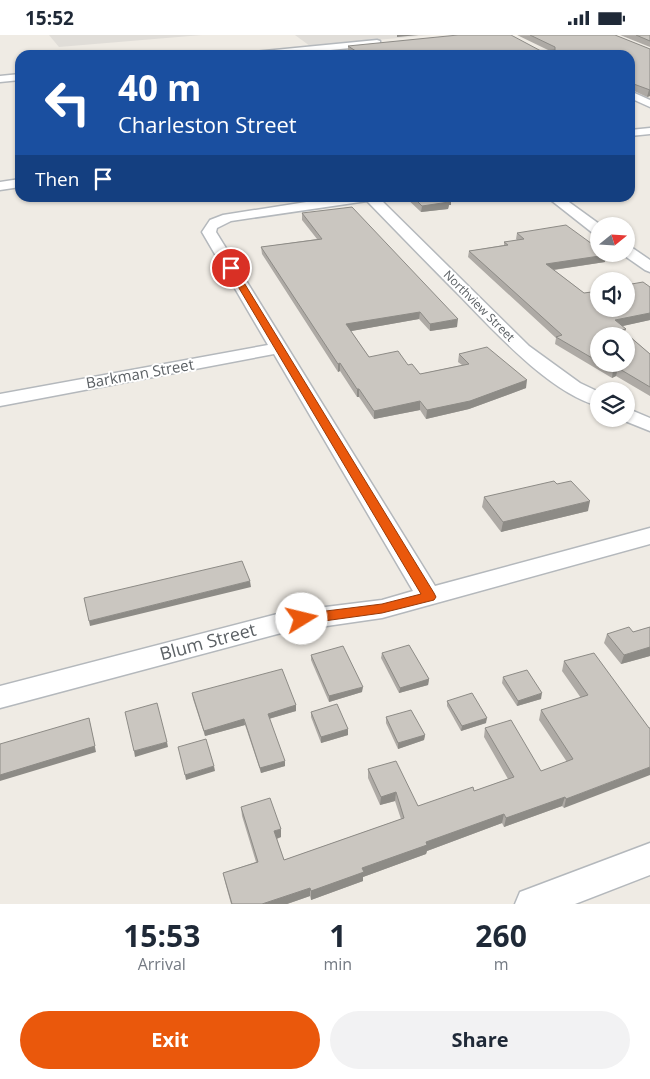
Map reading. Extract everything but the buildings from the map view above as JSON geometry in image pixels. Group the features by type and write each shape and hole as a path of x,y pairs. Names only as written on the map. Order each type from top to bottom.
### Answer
{"street":[{"path":"309,50 386,43"},
{"path":"0,79 15,78"},
{"path":"635,96 650,104"},
{"path":"635,132 650,131"},
{"path":"0,185 15,184"},
{"path":"334,202 231,217 215,223 210,227 209,232 429,597"},
{"name":"Northview Street","path":"374,202 523,350 558,377 590,395"},
{"path":"560,202 590,224"},
{"path":"635,256 650,267"},
{"name":"Barkman Street","path":"0,400 280,348"},
{"path":"635,418 650,425"},
{"name":"Blum Street","path":"0,697 285,622 382,609 650,536"},
{"path":"532,904 650,859"}],"shaded area":[{"path":"49,35 202,35 59,47"},
{"path":"295,35 432,35 310,46"}],"route":[{"path":"231,268 429,597 382,609 302,619"}]}
